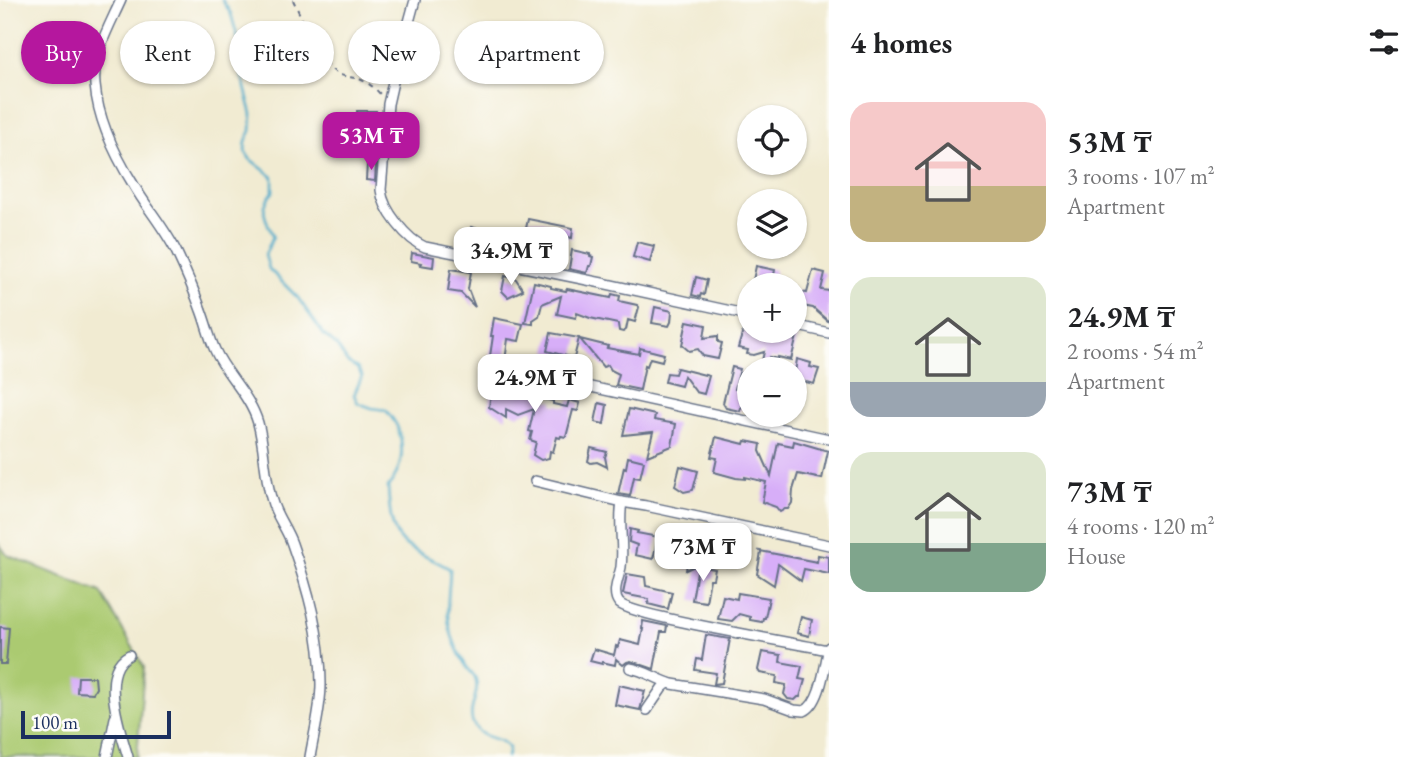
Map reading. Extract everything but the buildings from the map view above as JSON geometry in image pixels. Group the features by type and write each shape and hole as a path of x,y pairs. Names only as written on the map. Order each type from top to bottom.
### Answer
{"street":[{"path":"121,0 98,51 95,86 100,107 115,151 133,185 175,249 215,349 258,422 271,500 289,535 309,597 317,633 321,685 310,757"},
{"path":"415,0 388,104 382,197 394,218 417,244 737,312"},
{"path":"807,328 829,333"},
{"path":"499,367 829,439"},
{"path":"535,481 829,545"},
{"path":"622,502 621,561 615,592 622,606 670,619 829,648 825,682 811,708 804,711 764,699 668,683 630,668"},
{"path":"128,757 115,715 114,699 116,669 119,662 129,655"},
{"path":"647,710 668,683"},
{"path":"107,757 115,715"}],"path":[{"path":"293,0 329,67 342,76 367,83 388,104"}],"green space":[{"path":"0,545 7,555 101,592 144,667 137,757 0,757"}],"waterway":[{"path":"222,0 231,14 241,50 242,76 252,114 251,131 245,151 250,159 273,177 273,192 264,209 273,236 265,255 269,269 298,298 347,362 357,368 362,376 354,395 358,403 386,410 397,426 401,459 388,487 394,530 405,545 450,569 448,607 451,634 458,652 477,683 472,719 482,734 509,748 507,757"}]}
